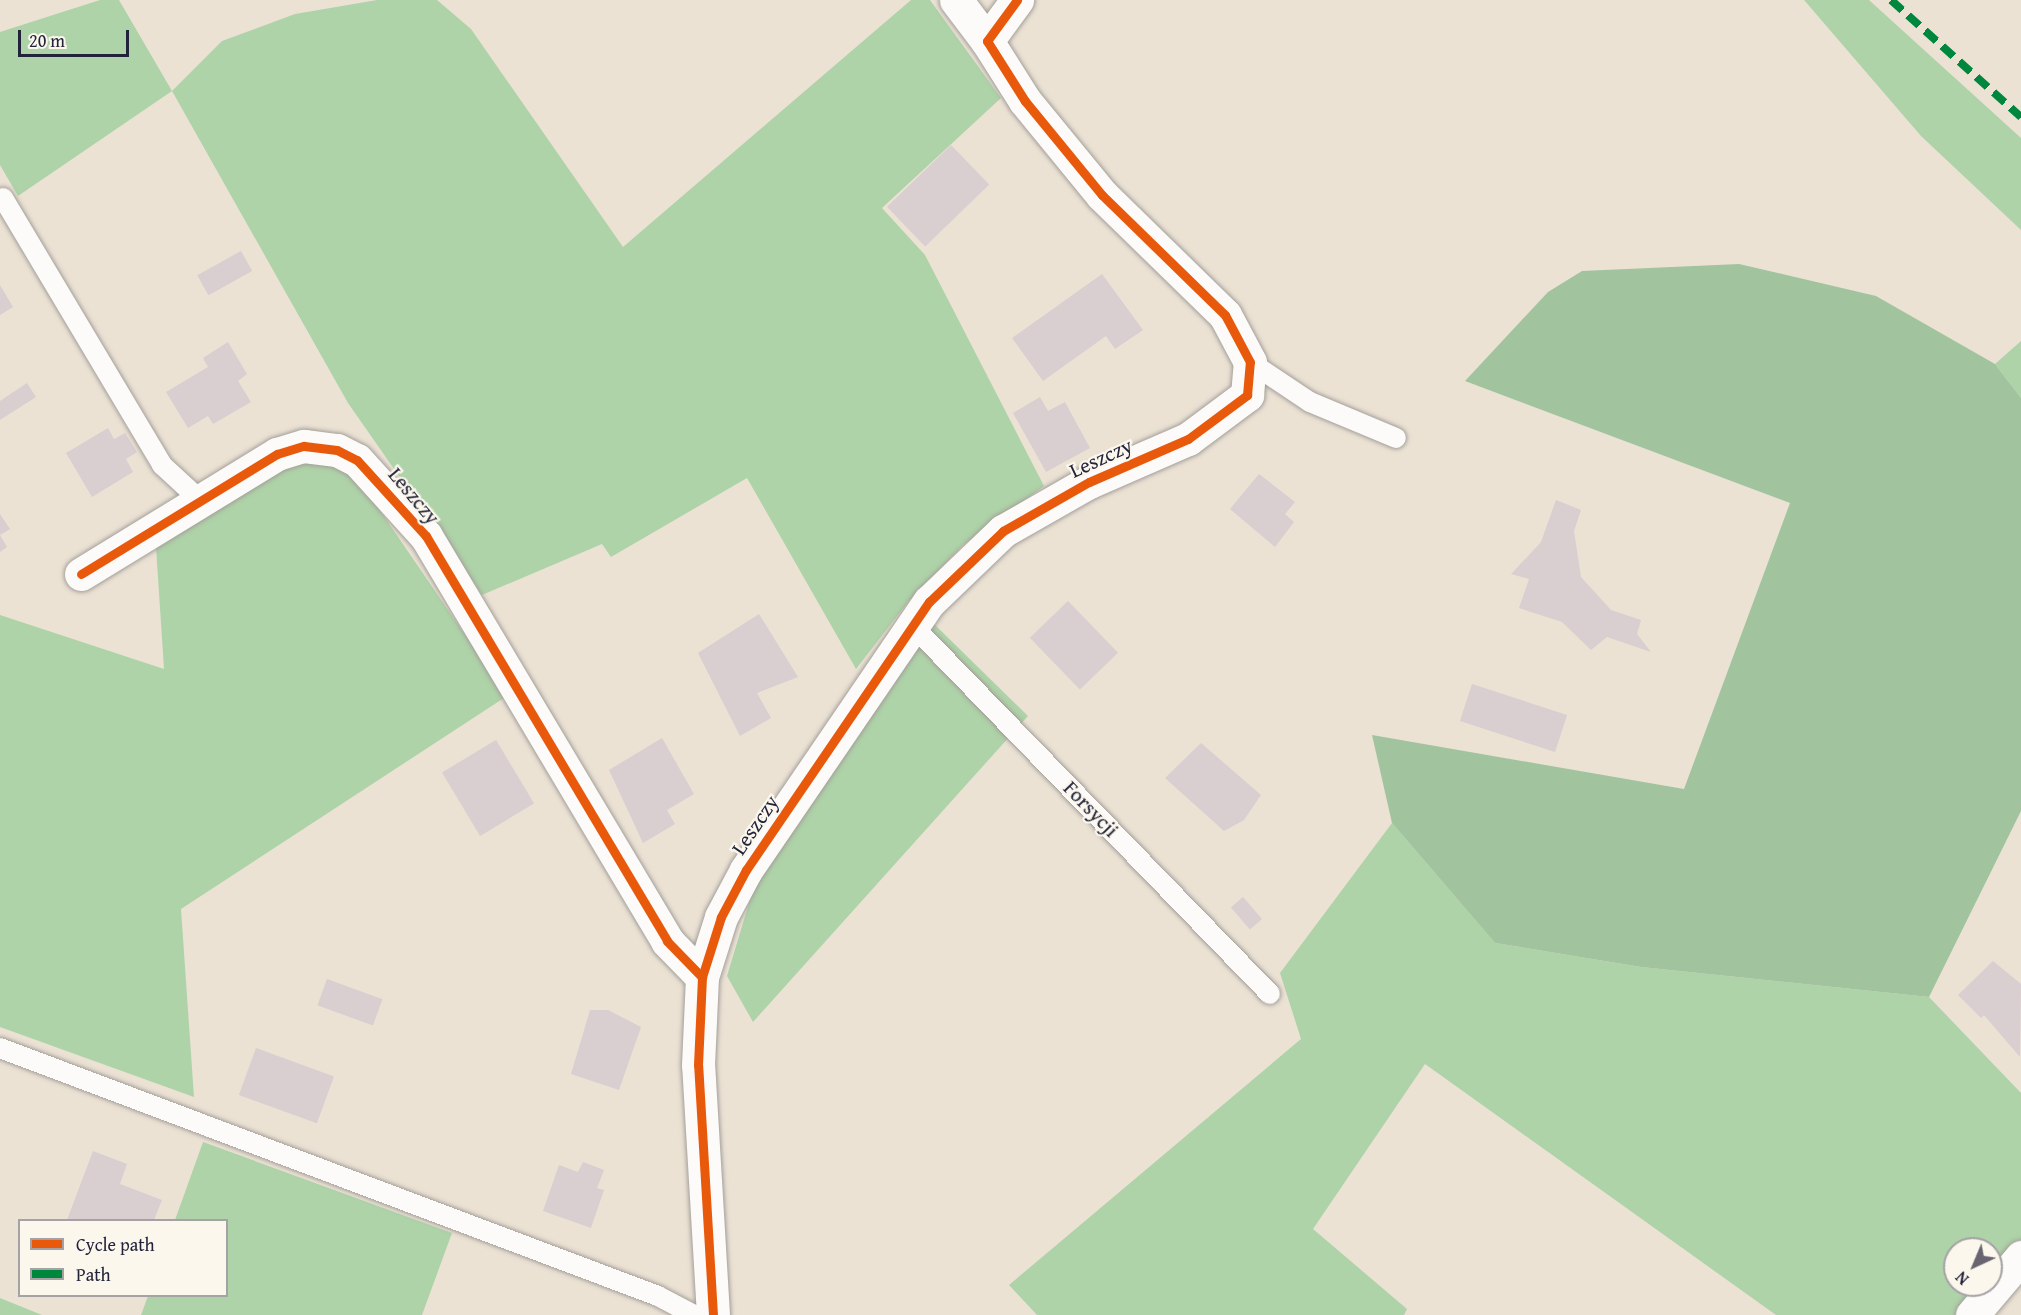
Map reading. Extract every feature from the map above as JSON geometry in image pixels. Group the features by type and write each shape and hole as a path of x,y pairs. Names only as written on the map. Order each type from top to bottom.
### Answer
{"street":[{"path":"956,0 987,41 1025,101 1102,195 1225,315 1250,362"},
{"path":"987,41 1017,0"},
{"name":"Leszczy","path":"713,1315 698,1065 702,977 721,917 746,870 912,625 1003,531 1229,413 1246,395 1250,362"},
{"name":"Leszczy","path":"81,574 277,454 304,446 337,450 390,491 426,536 667,941 702,977"},
{"path":"1972,1315 2021,1257"}],"lane":[{"path":"3,198 162,465 201,501"},
{"path":"1250,362 1310,402 1396,438"},
{"name":"Forsycji","path":"912,625 1270,994"},
{"path":"0,1048 658,1296 694,1315"}],"green space":[{"path":"100,0 119,0 172,91 18,196 0,165 0,32"},
{"path":"377,0 437,0 471,29 623,247 911,0 930,0 1001,98 882,208 925,255 1044,486 963,545 908,602 856,669 747,478 611,557 602,544 482,595 348,403 172,91 222,41 295,14"},
{"path":"1804,0 1869,0 2021,138 2021,230 1921,136"},
{"path":"1739,264 1876,296 1995,364 2021,398 2021,811 1929,997 1641,967 1495,943 1392,823 1372,735 1684,789 1790,503 1465,381 1548,292 1582,271"},
{"path":"2021,341 2021,398 1995,364"},
{"path":"317,458 359,480 507,696 181,909 194,1097 0,1027 0,615 164,669 156,547 281,466"},
{"path":"932,622 1028,716 753,1022 727,976 753,890"},
{"path":"1392,823 1495,943 1641,967 1929,997 2021,1093 2021,1244 2003,1263 2003,1237 1943,1237 1943,1297 1973,1297 1958,1315 1776,1315 1425,1064 1313,1229 1407,1309 1404,1315 1037,1315 1009,1285 1301,1039 1280,973"},
{"path":"203,1142 452,1233 422,1315 141,1315 148,1297 228,1297 228,1219 175,1219"},
{"path":"0,1298 42,1315 0,1315"}],"building":[{"path":"951,145 989,185 925,246 887,207"},
{"path":"241,251 252,271 208,295 197,275"},
{"path":"1102,274 1143,330 1115,349 1106,336 1043,381 1012,338"},
{"path":"0,285 13,307 0,315"},
{"path":"228,342 247,374 238,381 251,402 213,424 208,416 188,428 166,392 208,367 203,358"},
{"path":"27,383 36,397 0,420 0,401"},
{"path":"1040,397 1048,411 1065,402 1090,448 1046,472 1013,413"},
{"path":"108,428 114,439 125,433 137,452 126,459 133,472 92,497 66,453"},
{"path":"1259,474 1295,502 1285,514 1294,522 1275,547 1230,509"},
{"path":"1556,500 1581,510 1574,531 1581,577 1611,610 1641,620 1637,634 1651,652 1607,637 1591,650 1562,622 1519,608 1529,579 1511,574 1541,542"},
{"path":"0,514 10,529 0,535"},
{"path":"0,535 7,547 0,552"},
{"path":"1068,601 1118,653 1080,690 1030,638"},
{"path":"759,614 798,677 757,693 771,718 740,736 698,653"},
{"path":"1472,684 1567,715 1555,752 1460,721"},
{"path":"662,738 694,794 667,810 675,824 643,843 609,770"},
{"path":"496,740 534,803 480,836 442,772"},
{"path":"1201,743 1261,795 1244,820 1224,831 1165,778"},
{"path":"1243,897 1262,919 1250,929 1231,907"},
{"path":"1993,961 2021,984 2020,1057 1984,1015 1981,1018 1958,995"},
{"path":"327,979 382,999 373,1025 317,1005"},
{"path":"590,1010 608,1010 641,1027 619,1090 571,1074"},
{"path":"256,1048 334,1076 317,1123 239,1095"},
{"path":"93,1151 127,1164 120,1184 162,1200 154,1219 67,1219"},
{"path":"583,1162 604,1170 597,1188 604,1190 591,1228 543,1211 559,1165 578,1172"}],"marked path":[{"path":"1891,0 2021,117"}],"cycle path":[{"path":"713,1315 698,1065 702,977 721,917 746,870 929,602 1003,531 1089,482 1188,439 1247,395 1250,362 1225,315 1102,195 1025,101 987,41 1017,0"},
{"path":"81,574 277,454 304,446 337,450 357,460 426,536 667,941 702,977"}]}
